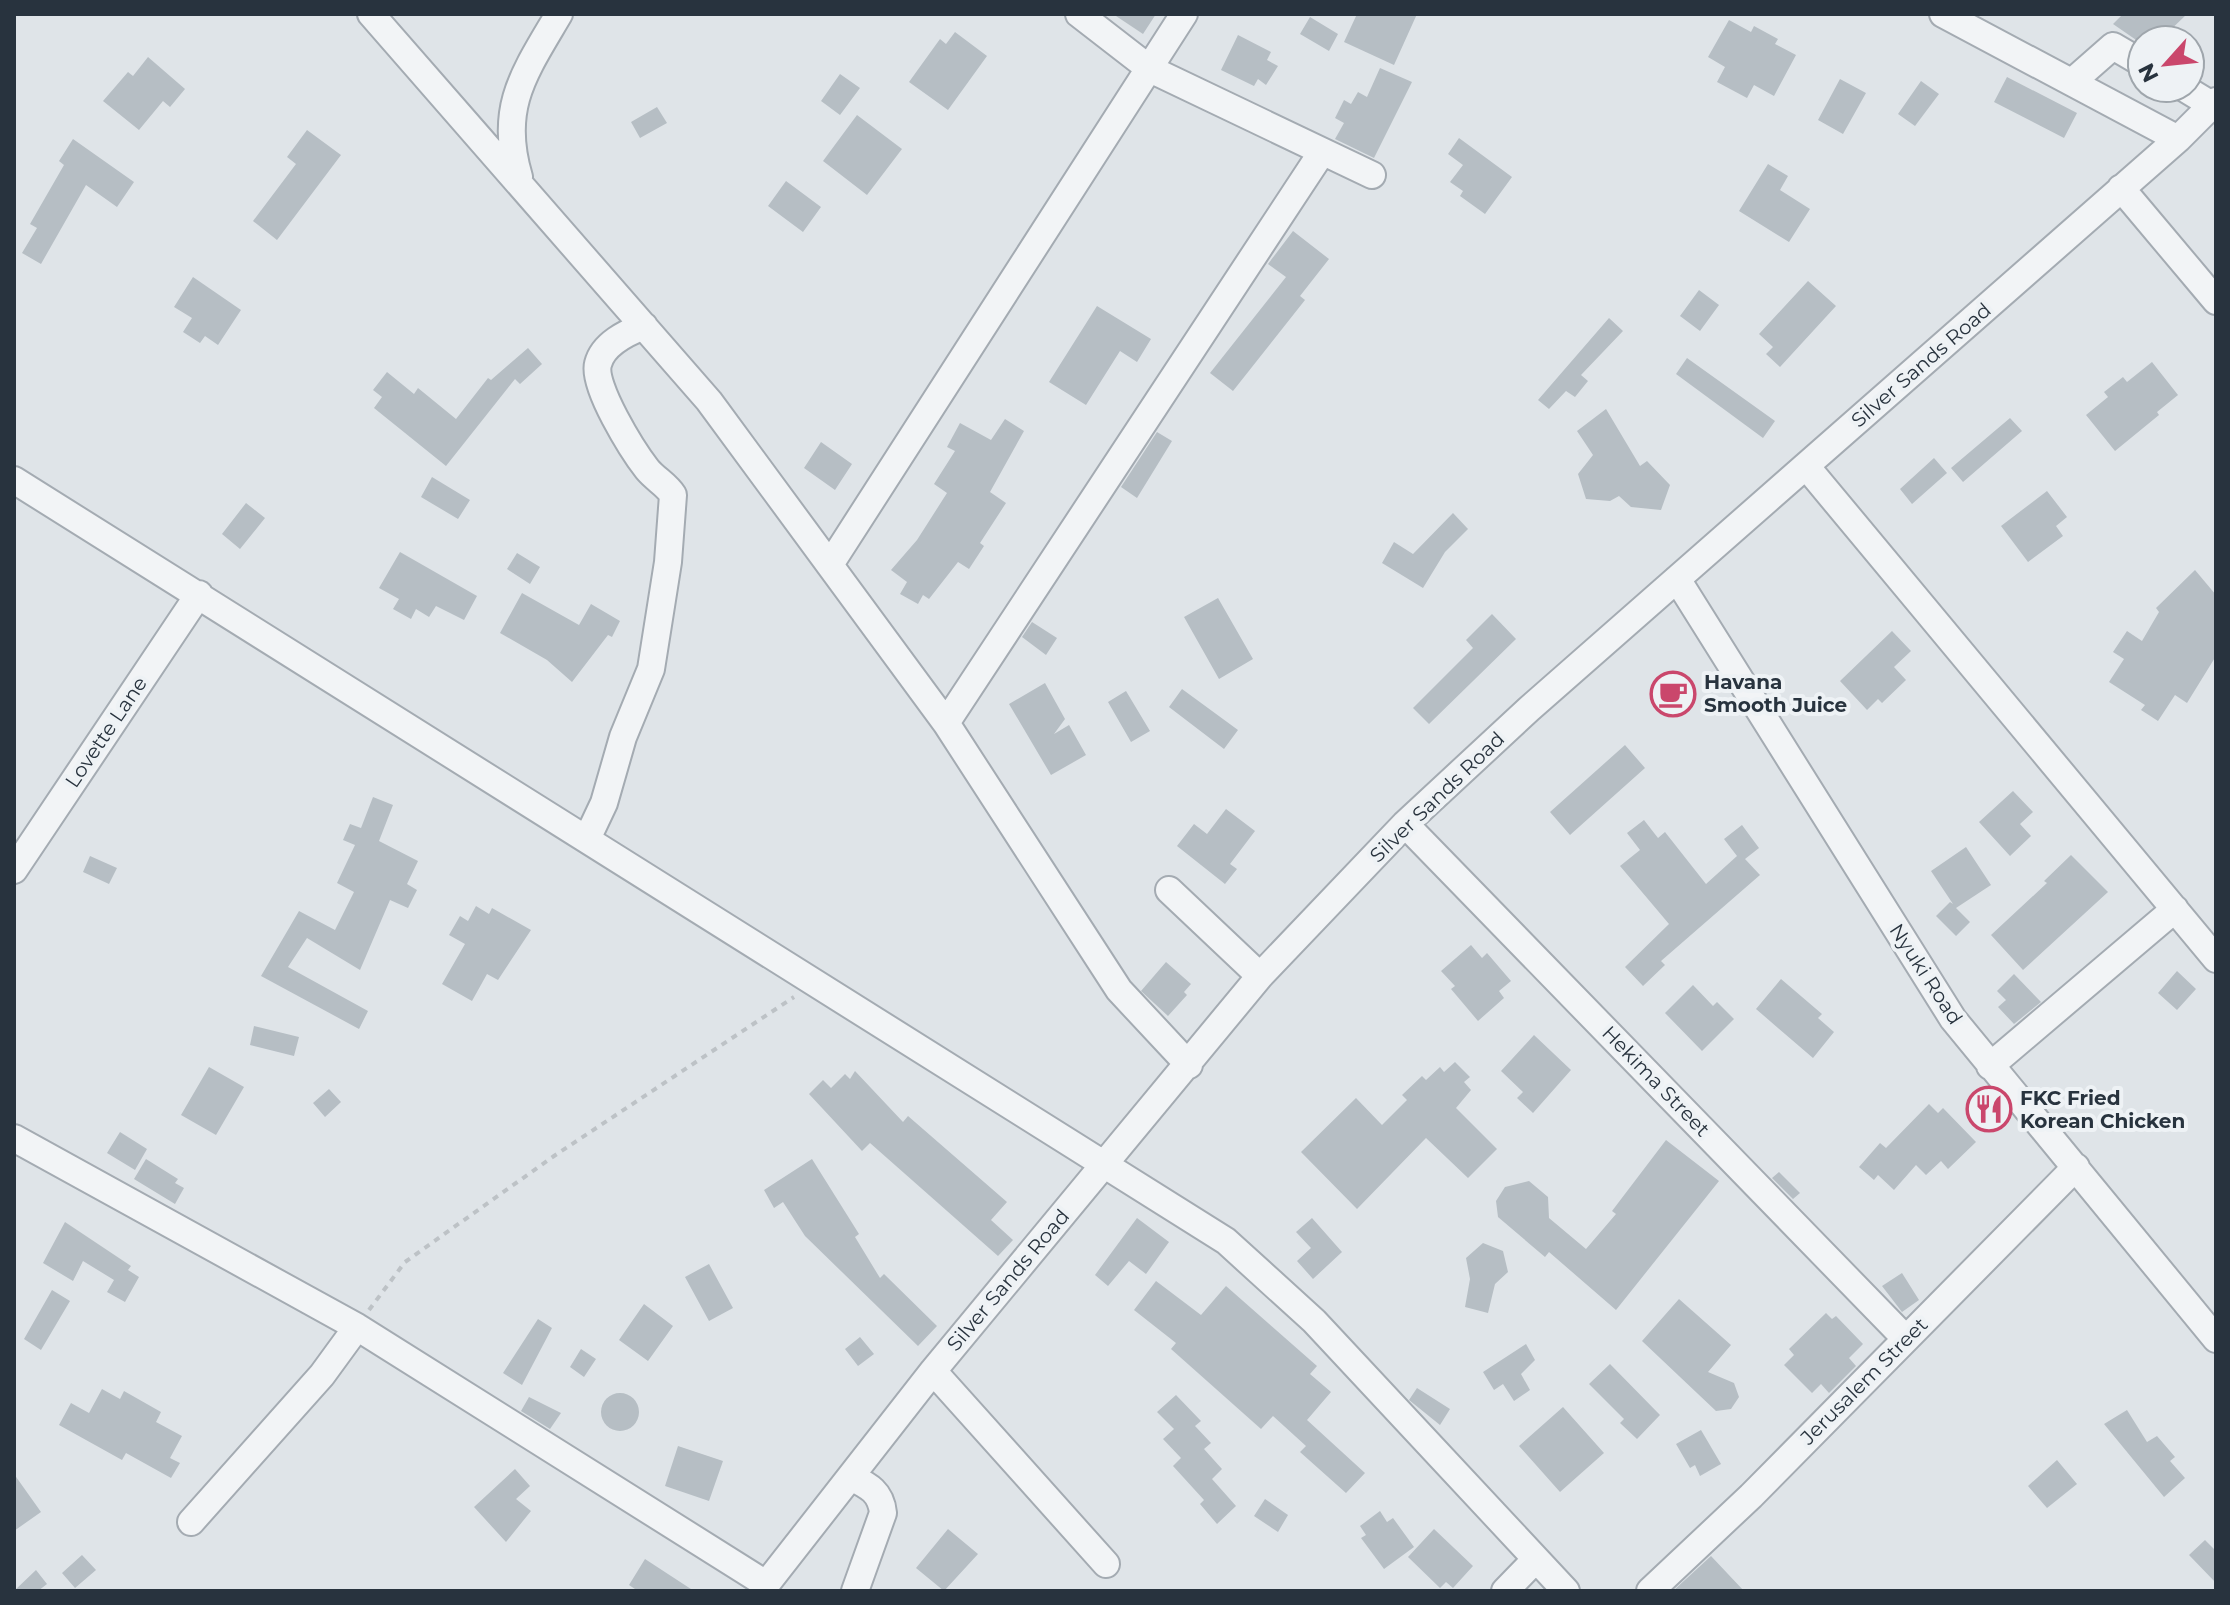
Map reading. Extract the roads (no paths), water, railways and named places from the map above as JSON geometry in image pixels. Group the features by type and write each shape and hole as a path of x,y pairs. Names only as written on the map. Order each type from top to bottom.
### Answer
{"street":[{"path":"371,14 709,401 946,723 1119,990 1189,1065"},
{"path":"521,185 511,151 510,116 519,82 559,14"},
{"path":"1079,14 1150,69 1372,175"},
{"path":"831,563 1184,14"},
{"path":"1943,14 2178,139"},
{"path":"2072,82 2113,46 2126,54"},
{"name":"Silver Sands Road","path":"763,1588 933,1371 1260,976 1405,824 1677,579 2178,139 2214,103"},
{"path":"946,723 1322,152"},
{"path":"2121,188 2216,301"},
{"path":"587,839 604,803 623,737 651,669 668,562 673,495 644,465 608,403 596,368 610,346 644,326"},
{"path":"1806,466 2216,959"},
{"path":"14,480 1226,1241 1314,1321 1566,1591"},
{"name":"Nyuki Road","path":"1677,579 1953,1019 2216,1339"},
{"name":"Lovette Lane","path":"14,870 199,594"},
{"name":"Hekima Street","path":"1405,824 1906,1339"},
{"path":"1169,890 1260,976"},
{"path":"1990,1066 2175,909"},
{"path":"14,1138 357,1327 763,1588"},
{"name":"Jerusalem Street","path":"1650,1591 1751,1496 2076,1167"},
{"path":"191,1522 322,1375 357,1327"},
{"path":"933,1371 1106,1564"},
{"path":"851,1477 872,1488 882,1500 883,1513 855,1591"},
{"path":"1505,1591 1536,1559"}],"place":[{"name":"Havana Smooth Juice","path":"1673,694"},
{"name":"FKC Fried Korean Chicken","path":"1989,1109"}]}
